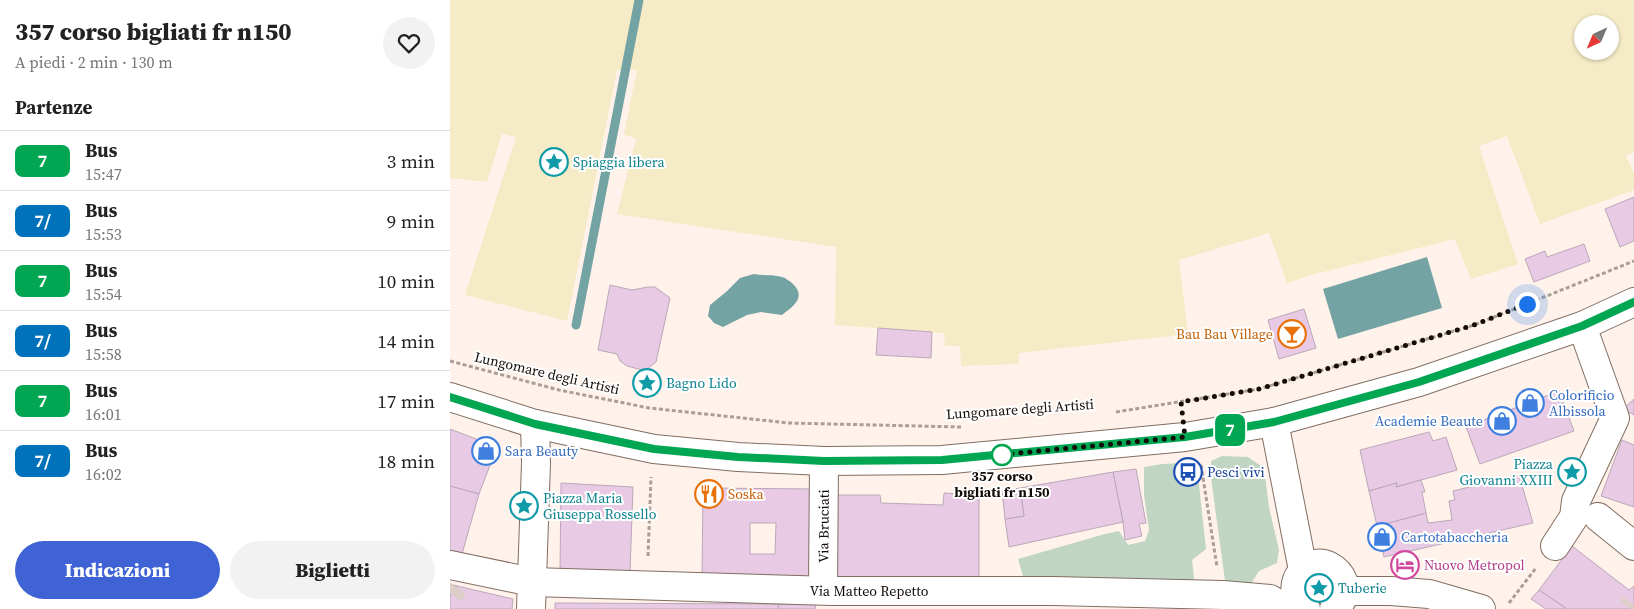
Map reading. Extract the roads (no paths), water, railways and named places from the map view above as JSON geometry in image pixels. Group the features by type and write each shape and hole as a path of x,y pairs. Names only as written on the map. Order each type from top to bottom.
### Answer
{"street":[{"path":"450,396 535,424 654,449 738,457 824,461 942,460 1185,437 1274,422 1419,382 1582,326 1634,302"},
{"path":"1547,554 1574,517 1576,501 1615,418 1582,326"},
{"path":"1274,422 1303,570"},
{"path":"531,609 536,463 535,424"},
{"name":"Via Bruciati","path":"824,461 827,597"},
{"path":"1598,517 1634,546"},
{"path":"1306,609 1300,603 1295,592 1296,580 1303,570 1316,564 1331,566 1341,576 1344,583 1339,600 1391,591 1429,594 1481,609"},
{"name":"Via Matteo Repetto","path":"457,573 532,582 827,597 1053,590 1223,595 1270,600 1287,609"}],"water":[{"path":"1427,257 1442,308 1338,339 1323,289"},
{"path":"754,274 786,279 796,288 799,297 797,301 782,315 761,312 747,315 723,327 714,323 708,316 710,305 740,278"}],"waterway":[{"path":"576,325 639,0"}],"tunnel":[{"path":"450,593 455,586"},
{"path":"1631,609 1634,605"}],"place":[{"name":"Spiaggia libera","path":"554,162"},
{"name":"Bau Bau Village","path":"1292,334"},
{"name":"Bagno Lido","path":"647,383"},
{"name":"Colorificio Albissola","path":"1530,403"},
{"name":"Academie Beaute","path":"1502,421"},
{"name":"Sara Beauty","path":"486,451"},
{"name":"357 corso bigliati fr n150","path":"1002,455"},
{"name":"Pesci vivi","path":"1188,472"},
{"name":"Piazza Giovanni XXIII","path":"1572,472"},
{"name":"Soska","path":"709,494"},
{"name":"Piazza Maria Giuseppa Rossello","path":"524,506"},
{"name":"Cartotabaccheria","path":"1382,537"},
{"name":"Nuovo Metropol","path":"1405,565"},
{"name":"Tuberie","path":"1319,588"}]}
